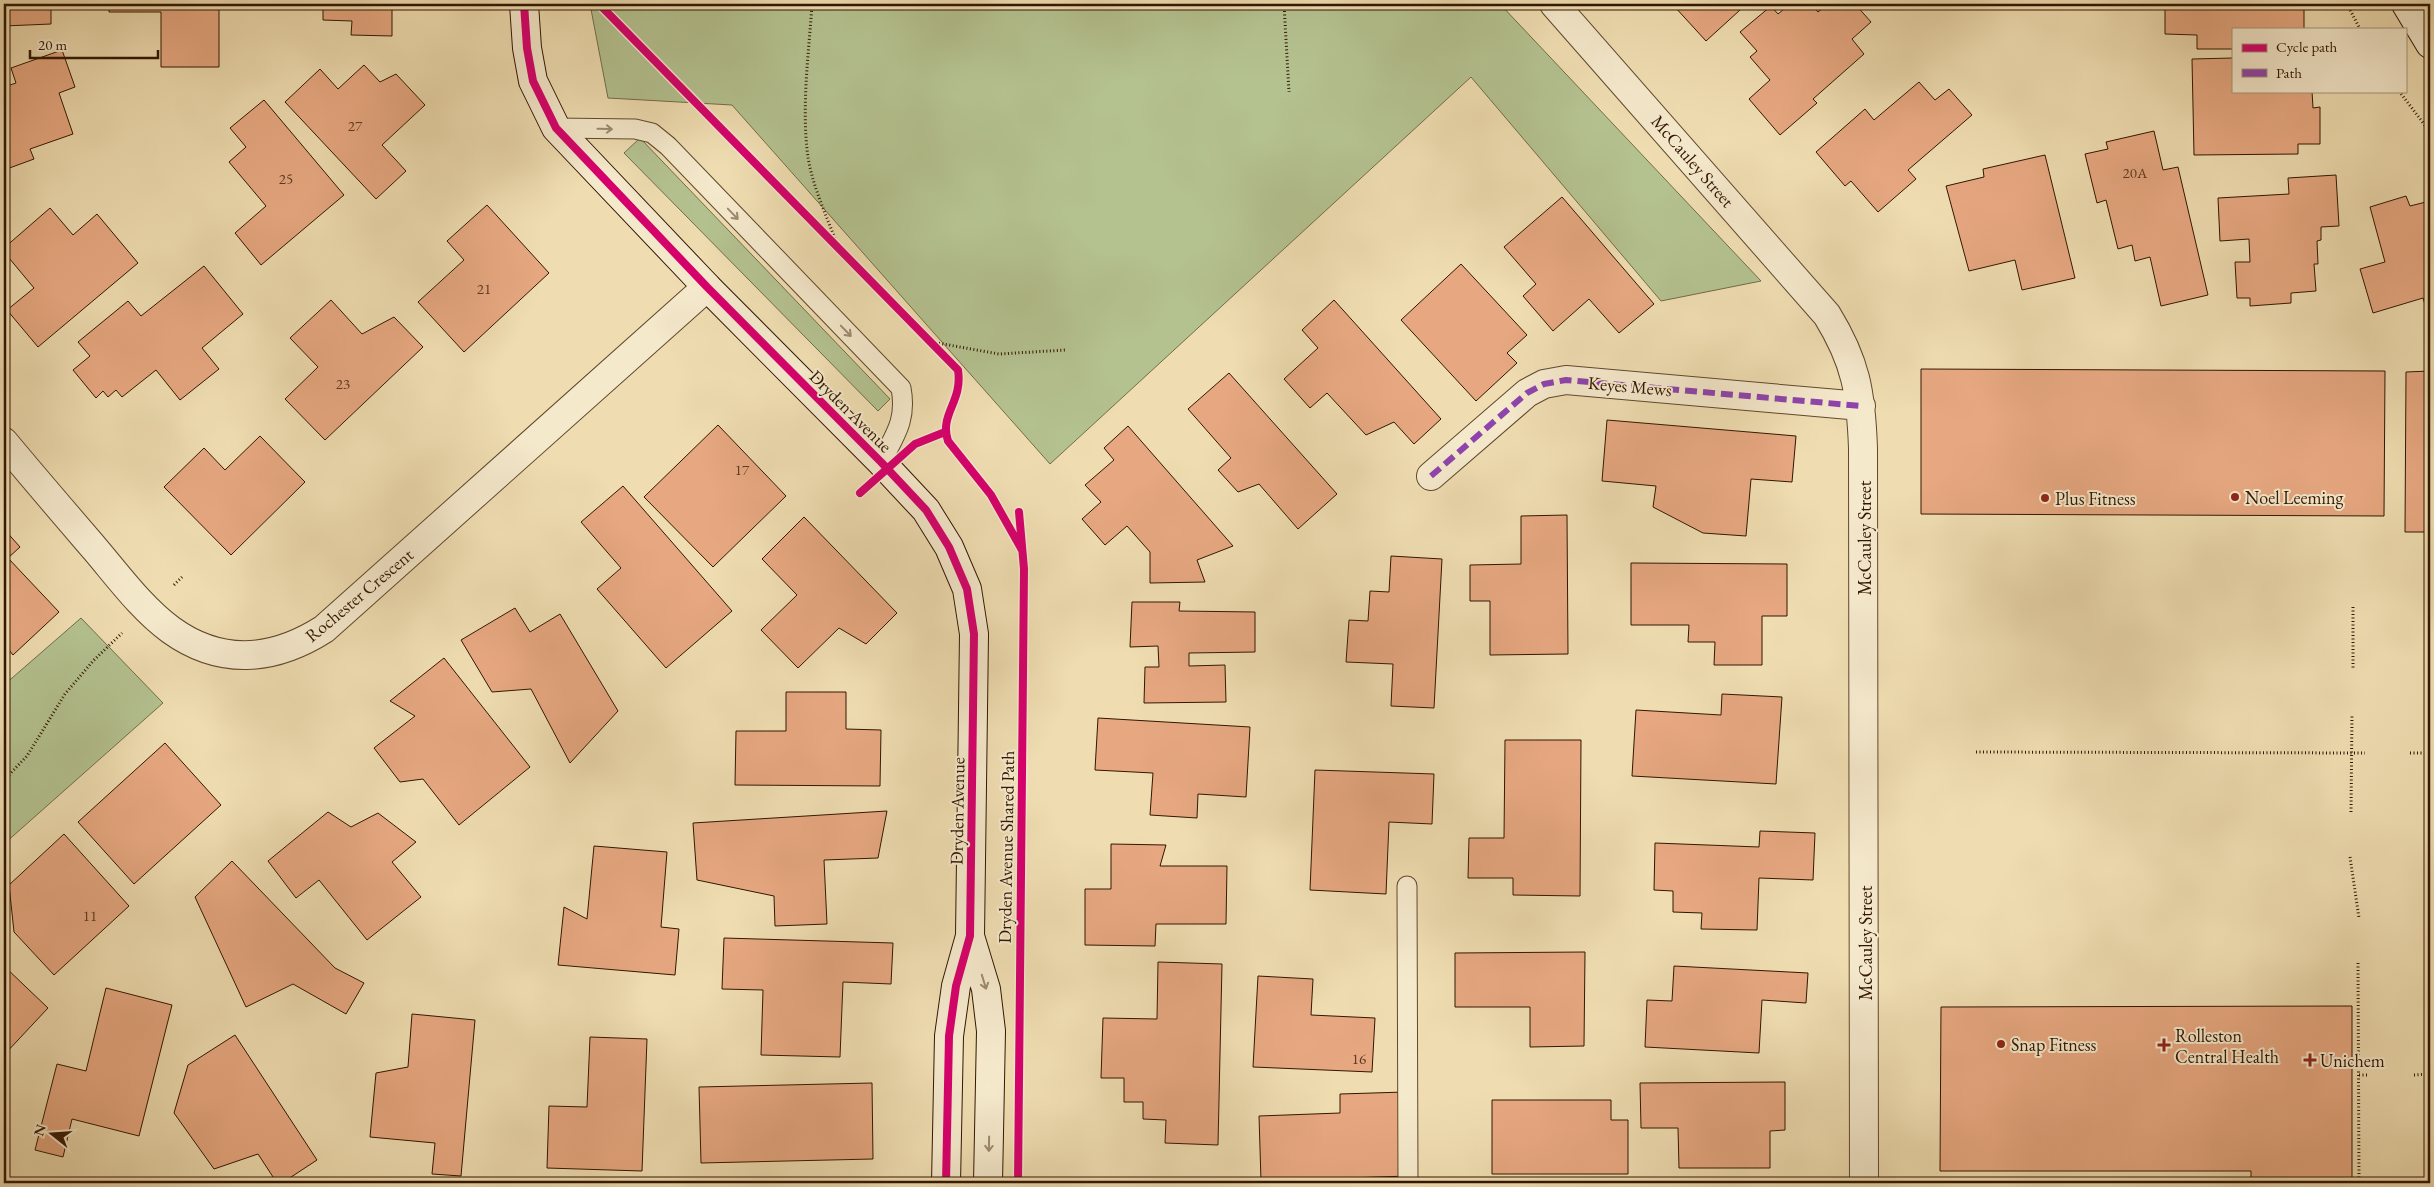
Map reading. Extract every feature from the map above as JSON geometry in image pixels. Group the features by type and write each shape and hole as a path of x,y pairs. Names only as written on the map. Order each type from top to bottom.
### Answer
{"street":[{"name":"Dryden Avenue","path":"524,4 527,48 533,81 556,128 707,287 881,462 926,510 949,547 967,589 974,634 970,936 956,986 948,1036 946,1183"},
{"name":"McCauley Street","path":"1554,4 1827,315 1842,338 1854,369 1861,406 1864,448 1864,1183"},
{"path":"2406,4 2430,44"},
{"name":"Rochester Crescent","path":"4,442 148,609 170,630 194,644 221,652 247,655 276,652 302,643 324,629 707,287"},
{"name":"Keyes Mews","path":"1430,476 1527,393 1544,384 1566,380 1861,406"},
{"name":"Dryden Avenue","path":"970,936 986,989 992,1031 988,1183"}],"lane":[{"path":"556,128 635,129 652,133 668,146 901,388 904,405 900,425 881,462"},
{"path":"1407,886 1408,1183"}],"path":[{"path":"812,4 808,60 807,149 816,186 838,247"},
{"path":"1284,4 1289,92"},
{"path":"1379,4 1386,9"},
{"path":"2348,4 2360,28"},
{"path":"2400,92 2430,132"},
{"path":"824,233 844,254"},
{"path":"925,335 945,356"},
{"path":"932,342 999,354 1065,350"},
{"path":"4,780 27,756 65,694 94,661 182,578"},
{"path":"2353,608 2353,670"},
{"path":"2351,812 2352,714"},
{"path":"1976,752 2365,753"},
{"path":"2410,753 2430,753"},
{"path":"2350,857 2359,918"},
{"path":"2358,963 2359,1183"},
{"path":"2414,1074 2430,1074"},
{"path":"2359,1075 2368,1075"}],"green space":[{"path":"590,4 1500,4 1761,281 1661,301 1471,77 1050,464 732,105 608,98"},
{"path":"640,138 890,399 878,411 624,153"},
{"path":"81,618 163,703 4,844 4,685"}],"building":[{"path":"4,4 51,4 51,24 4,26"},
{"path":"109,4 219,4 219,67 161,67 161,12 109,12"},
{"path":"323,4 392,4 392,36 351,35 352,21 323,20"},
{"path":"1678,4 1735,4 1740,10 1706,41 1674,6"},
{"path":"1790,4 1811,4 1818,12 1828,4 1855,4 1871,22 1852,39 1864,54 1813,99 1817,103 1780,135 1749,99 1770,80 1750,57 1757,51 1740,32 1771,6 1778,14"},
{"path":"2008,4 2039,4 2008,8"},
{"path":"2154,4 2304,4 2304,28 2232,28 2232,49 2197,49 2197,35 2165,34 2165,5"},
{"path":"62,50 75,87 59,93 73,134 30,149 34,159 4,170 4,87 16,83 11,68"},
{"path":"2232,58 2232,92 2312,92 2313,108 2320,107 2320,144 2298,144 2298,154 2194,155 2192,59"},
{"path":"364,65 380,82 396,74 425,105 382,145 406,171 376,199 285,102 320,69 338,89"},
{"path":"1919,82 1935,100 1949,89 1972,115 1908,170 1916,179 1878,212 1851,181 1845,186 1816,152 1865,109 1874,120"},
{"path":"264,100 344,195 261,265 235,233 266,206 229,162 246,147 230,128"},
{"path":"2154,131 2163,170 2178,167 2208,295 2161,306 2150,257 2135,261 2132,245 2118,249 2106,200 2097,203 2085,154 2108,149 2106,142"},
{"path":"2045,155 2075,278 2022,290 2015,260 1969,271 1946,186 1984,177 1983,169"},
{"path":"2336,175 2339,226 2321,227 2321,240 2317,241 2318,264 2314,264 2316,291 2291,293 2291,303 2250,306 2250,298 2237,298 2235,262 2250,262 2249,239 2220,241 2218,198 2289,194 2288,178"},
{"path":"2406,196 2410,206 2430,201 2430,307 2426,308 2423,298 2373,313 2360,269 2385,262 2370,207"},
{"path":"1562,197 1654,304 1619,333 1589,299 1553,331 1523,296 1536,284 1504,247"},
{"path":"487,205 549,273 464,352 418,302 464,260 447,241"},
{"path":"50,208 73,235 97,214 138,263 38,347 7,310 34,288 4,252 4,248"},
{"path":"1461,264 1527,335 1507,353 1517,363 1476,401 1401,320"},
{"path":"204,266 243,314 202,348 219,369 180,400 156,370 122,397 116,390 108,397 103,391 96,398 73,370 90,356 78,342 128,301 141,316"},
{"path":"331,300 362,334 394,317 423,347 325,440 285,399 318,367 290,338"},
{"path":"1334,300 1441,419 1414,444 1394,422 1366,435 1327,393 1310,408 1284,379 1318,348 1302,330"},
{"path":"1921,369 2385,371 2384,516 1921,514"},
{"path":"2430,371 2430,532 2405,532 2406,372"},
{"path":"1229,373 1337,494 1298,529 1259,484 1238,492 1218,470 1231,458 1188,409"},
{"path":"1607,420 1796,436 1792,482 1751,479 1746,536 1703,533 1653,507 1656,486 1602,481"},
{"path":"718,425 786,496 713,567 644,497"},
{"path":"1128,426 1233,546 1197,560 1205,582 1150,583 1150,552 1127,526 1105,545 1082,519 1101,502 1085,485 1114,460 1104,448"},
{"path":"260,436 305,482 231,555 164,487 204,448 225,470"},
{"path":"623,486 732,611 666,668 597,589 621,568 581,522"},
{"path":"1567,515 1568,654 1490,655 1490,601 1470,601 1470,565 1521,564 1521,516"},
{"path":"804,517 897,613 866,644 839,628 798,668 761,630 797,595 762,559"},
{"path":"4,529 20,547 8,558 59,612 13,655 4,644"},
{"path":"1391,556 1442,559 1434,708 1391,706 1393,664 1346,662 1349,620 1368,621 1370,591 1389,592"},
{"path":"1631,563 1787,564 1787,616 1762,616 1762,665 1714,665 1715,642 1688,642 1689,625 1631,625"},
{"path":"1132,602 1180,602 1179,611 1255,612 1255,652 1189,653 1189,666 1225,665 1226,702 1144,703 1145,667 1159,667 1158,646 1130,647"},
{"path":"515,608 530,632 560,614 618,711 570,763 531,689 492,692 461,640"},
{"path":"444,658 530,767 459,825 423,779 400,782 374,748 415,716 390,701"},
{"path":"786,692 846,692 846,729 881,730 880,786 735,785 736,731 786,731"},
{"path":"1722,694 1782,697 1776,784 1632,776 1636,710 1721,715"},
{"path":"1098,718 1250,727 1246,797 1198,794 1197,818 1150,815 1153,773 1095,770"},
{"path":"1505,740 1581,740 1580,896 1513,895 1513,878 1468,878 1469,838 1504,838"},
{"path":"165,743 221,805 134,884 78,822"},
{"path":"1315,770 1434,774 1432,824 1389,822 1386,894 1310,890"},
{"path":"887,811 878,858 824,860 827,924 775,926 774,896 697,880 693,823"},
{"path":"328,812 351,827 378,813 416,842 392,862 421,897 367,940 319,880 296,898 268,861"},
{"path":"1760,831 1815,833 1813,880 1759,878 1757,930 1701,929 1702,913 1673,912 1673,891 1654,890 1655,843 1759,847"},
{"path":"64,834 129,906 54,975 14,932 9,885"},
{"path":"1111,844 1166,845 1160,866 1227,866 1226,924 1156,924 1155,946 1085,945 1085,889 1111,889"},
{"path":"594,846 667,852 661,927 679,929 675,975 558,965 564,907 587,919"},
{"path":"232,861 335,968 364,983 346,1014 293,984 246,1007 195,897"},
{"path":"724,938 893,943 891,984 843,982 840,1057 761,1055 763,990 722,989"},
{"path":"1585,952 1584,1046 1530,1047 1530,1007 1455,1007 1455,953"},
{"path":"1158,962 1222,964 1218,1145 1165,1143 1166,1120 1143,1119 1143,1102 1124,1102 1124,1078 1101,1078 1103,1018 1157,1019"},
{"path":"4,966 48,1008 4,1055"},
{"path":"1674,966 1808,973 1806,1003 1762,1000 1759,1053 1645,1047 1647,1000 1672,1001"},
{"path":"1258,976 1313,979 1311,1015 1375,1018 1372,1072 1253,1067"},
{"path":"106,988 172,1005 139,1136 72,1119 63,1157 35,1150 57,1064 86,1071"},
{"path":"2352,1006 2352,1183 2251,1183 2251,1171 1940,1171 1941,1007"},
{"path":"412,1014 475,1020 461,1176 432,1174 435,1143 370,1137 376,1073 408,1067"},
{"path":"235,1035 317,1160 282,1183 277,1183 258,1154 214,1169 174,1113 188,1065"},
{"path":"590,1037 647,1039 642,1171 547,1168 549,1106 587,1107"},
{"path":"1785,1082 1785,1130 1770,1131 1770,1168 1679,1168 1678,1128 1641,1128 1640,1083"},
{"path":"872,1083 873,1159 701,1163 699,1087"},
{"path":"1405,1092 1408,1176 1261,1181 1259,1116 1340,1113 1340,1094"},
{"path":"1492,1100 1611,1100 1611,1120 1628,1120 1628,1174 1492,1174"}],"marked path":[{"path":"1431,476 1527,393 1544,384 1566,380 1861,406"}],"cycle path":[{"path":"524,4 527,48 533,81 556,128 707,287 881,462 926,510 949,547 967,589 974,634 970,936 956,986 949,1036 946,1183"},
{"path":"599,4 958,370 959,381 957,391 946,423 948,441 991,495 1022,550"},
{"path":"860,493 915,444 945,432"},
{"name":"Dryden Avenue Shared Path","path":"1018,1183 1024,569 1019,512"}],"place":[{"name":"Noel Leeming","path":"2235,497"},
{"name":"Plus Fitness","path":"2045,498"},
{"name":"Snap Fitness","path":"2001,1044"},
{"name":"Rolleston Central Health","path":"2164,1045"},
{"name":"Unichem","path":"2310,1060"}]}
